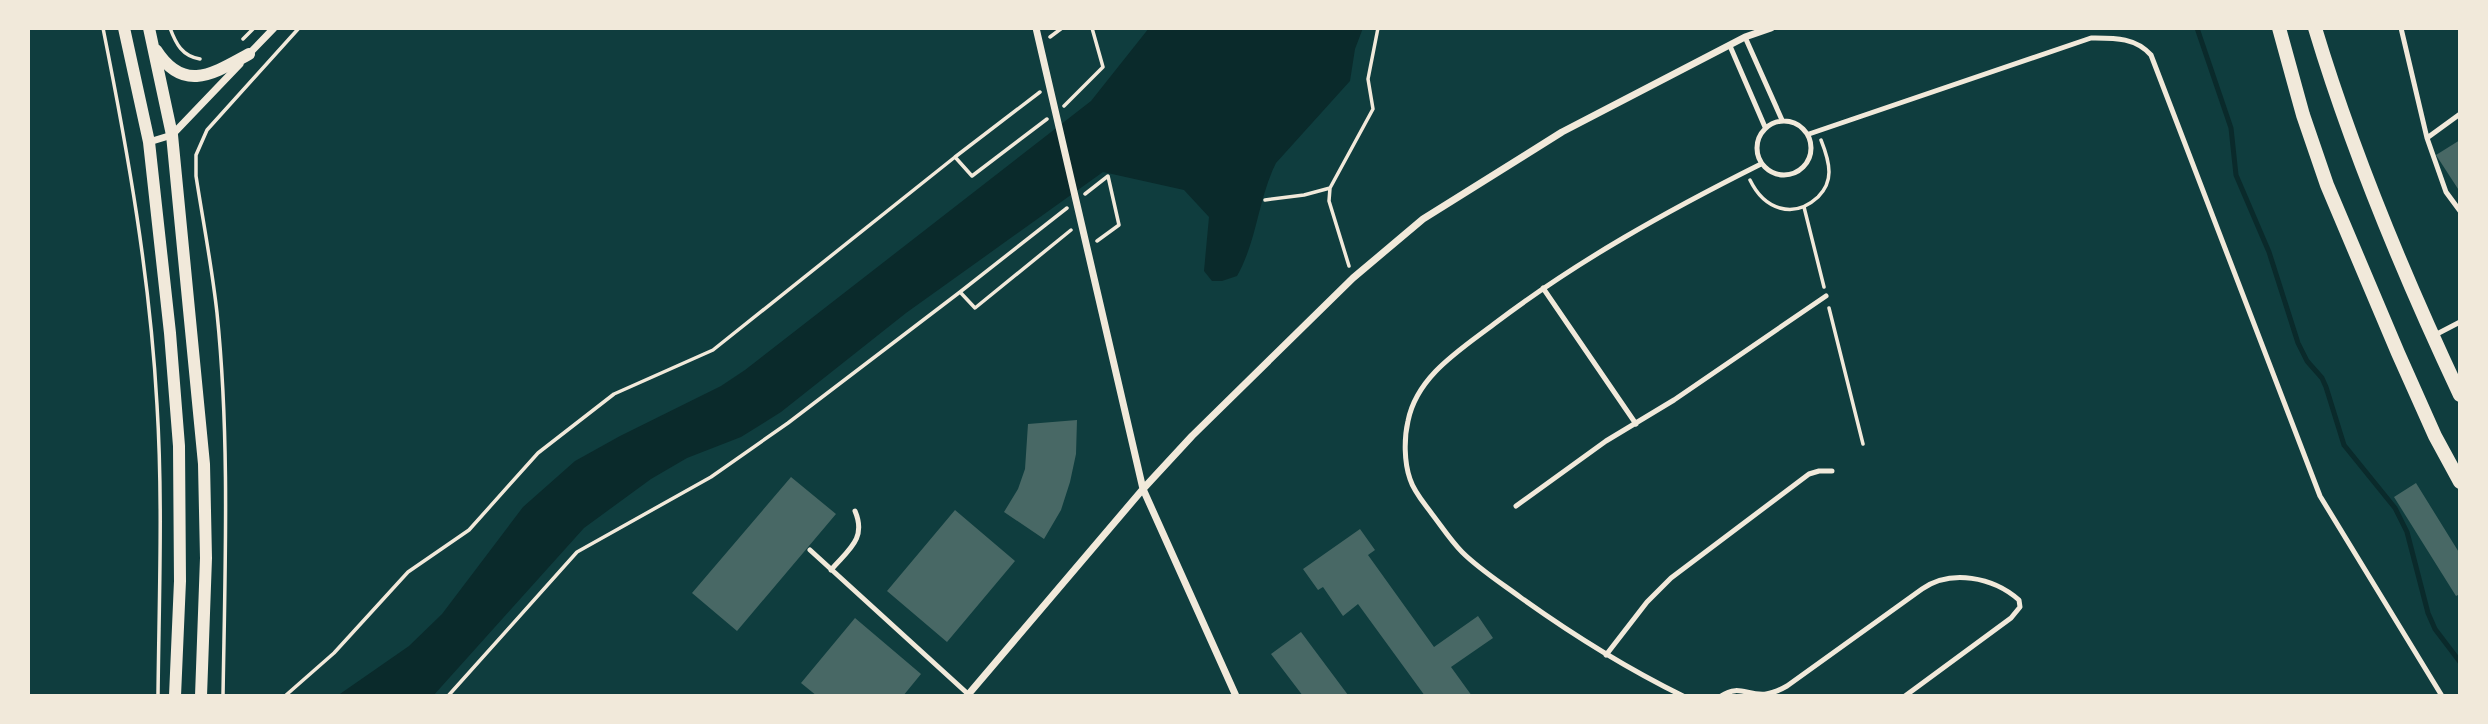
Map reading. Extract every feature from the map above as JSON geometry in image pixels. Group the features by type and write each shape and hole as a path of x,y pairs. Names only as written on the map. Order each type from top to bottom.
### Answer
{"main road":[{"path":"2279,28 2303,115 2327,185 2435,436 2460,482"},
{"path":"2315,28 2338,103 2363,170 2432,336 2460,395"}],"street":[{"path":"124,28 149,142 180,446 180,581 175,696"},
{"path":"149,28 172,135 204,464 206,558 201,696"},
{"path":"149,142 172,135 274,28"},
{"path":"1037,28 1143,489 1236,696"},
{"path":"967,695 1143,489 1210,418 1353,278 1423,219 1562,132 1745,37 1771,28"},
{"path":"153,45 170,65 182,73 196,77 214,73 249,54"}],"lane":[{"path":"2401,28 2427,138 2446,192 2460,211"},
{"path":"1745,37 1782,120"},
{"path":"1809,134 2091,38 2130,41 2144,47 2151,55 2320,496 2442,696"},
{"path":"1730,46 1766,127"},
{"path":"2427,138 2460,114"},
{"path":"1782,120 1803,128 1809,134 1811,143 1809,156 1802,167 1785,178 1764,169 1757,147 1766,127 1782,120"},
{"path":"1683,696 1575,637 1462,552 1418,496 1410,479 1406,462 1408,420 1416,399 1429,379 1450,358 1543,288 1639,228 1761,164"},
{"path":"1543,288 1636,424"},
{"path":"1516,506 1606,442 1826,296"},
{"path":"2432,336 2460,322"},
{"path":"1606,655 1647,601 1671,578 1809,474 1832,471"},
{"path":"831,570 856,541 860,530 855,511"},
{"path":"810,550 967,695"},
{"path":"1721,696 1730,690 1768,694 1787,686 1922,589 1940,579 1975,579 2019,600 2020,607 2011,618 1905,696"}],"path":[{"path":"103,28 127,147 146,271 157,404 160,485 158,696"},
{"path":"170,28 176,45 183,52 196,59 206,59"},
{"path":"236,46 254,28"},
{"path":"223,696 225,439 217,312 196,176 196,155 201,140 214,122 299,28"},
{"path":"1060,109 1103,67 1092,28"},
{"path":"1353,278 1329,201 1330,188 1373,109 1368,79 1378,28"},
{"path":"285,696 334,653 408,572 468,530 538,453 614,394 713,350 955,157 1050,90"},
{"path":"955,157 972,176 1049,117"},
{"path":"1747,172 1758,194 1770,205 1784,210 1804,207 1827,186 1828,160 1818,131"},
{"path":"448,696 578,552 711,477 788,423 1108,176 1119,225 1087,249"},
{"path":"1265,200 1304,195 1330,188"},
{"path":"1804,207 1863,444"},
{"path":"960,292 975,308 1080,218"}],"water":[{"path":"1149,28 1363,28 1355,49 1350,81 1276,163 1265,191 1249,249 1237,276 1212,281 1204,271 1209,217 1184,190 1103,172 906,313 781,412 741,437 687,458 651,479 584,528 433,696 337,696 409,646 442,614 523,507 575,461 721,386 745,370 1091,101"}],"building":[{"path":"2460,140 2460,192 2436,155"},
{"path":"1077,420 1076,454 1070,482 1061,510 1044,539 1004,512 1018,489 1025,469 1028,424"},
{"path":"791,477 836,514 737,631 692,593"},
{"path":"2416,483 2460,554 2460,594 2456,596 2394,497"},
{"path":"955,510 1015,561 947,642 887,591"},
{"path":"1360,529 1375,550 1368,555 1434,647 1478,616 1493,638 1451,667 1472,696 1425,696 1358,604 1343,616 1323,587 1318,590 1303,569"},
{"path":"855,618 921,674 903,696 817,696 801,683"},
{"path":"1301,632 1347,696 1303,696 1271,654"}],"waterway":[{"path":"2197,28 2231,128 2236,175 2269,252 2298,343 2307,361 2322,378 2344,445 2395,508 2407,532 2428,613 2435,629 2460,662"}]}
